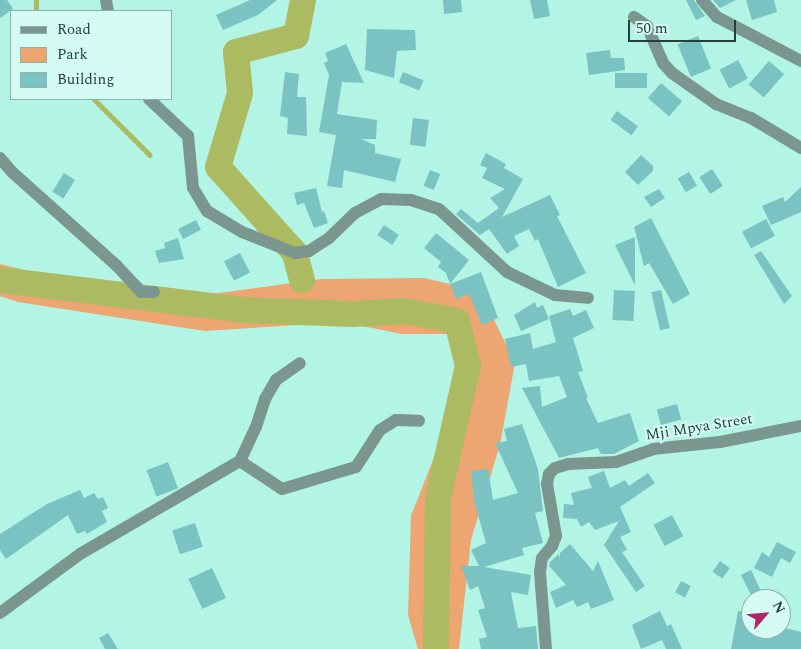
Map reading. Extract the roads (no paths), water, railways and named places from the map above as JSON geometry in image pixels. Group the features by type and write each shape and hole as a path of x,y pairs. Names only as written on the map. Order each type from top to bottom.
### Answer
{"street":[{"path":"702,0 717,17 801,61"},
{"path":"634,17 647,26 663,63 672,73 716,104 750,118 801,148"},
{"path":"150,100 188,136 193,188 208,211 226,225 295,253 309,251 330,238 355,213 381,199 412,200 439,209 507,272 555,294 588,298"},
{"path":"0,158 12,172 117,266 138,289 154,292"},
{"path":"0,613 80,554 240,461 256,427 265,399 276,380 300,363"},
{"path":"240,461 282,489 356,467 380,430 396,420 419,421"},
{"name":"Mji Mpya Street","path":"546,649 540,572 542,558 556,536 546,484 549,474 555,468 568,464 616,462 653,449 720,442 801,426"}],"waterway":[{"path":"36,0 36,10"},
{"path":"302,280 295,253 218,167 240,93 236,52 296,36 303,0"},
{"path":"95,100 150,155"},
{"path":"0,280 243,310 353,314 405,311 457,321 468,366 438,498 436,649"}]}
